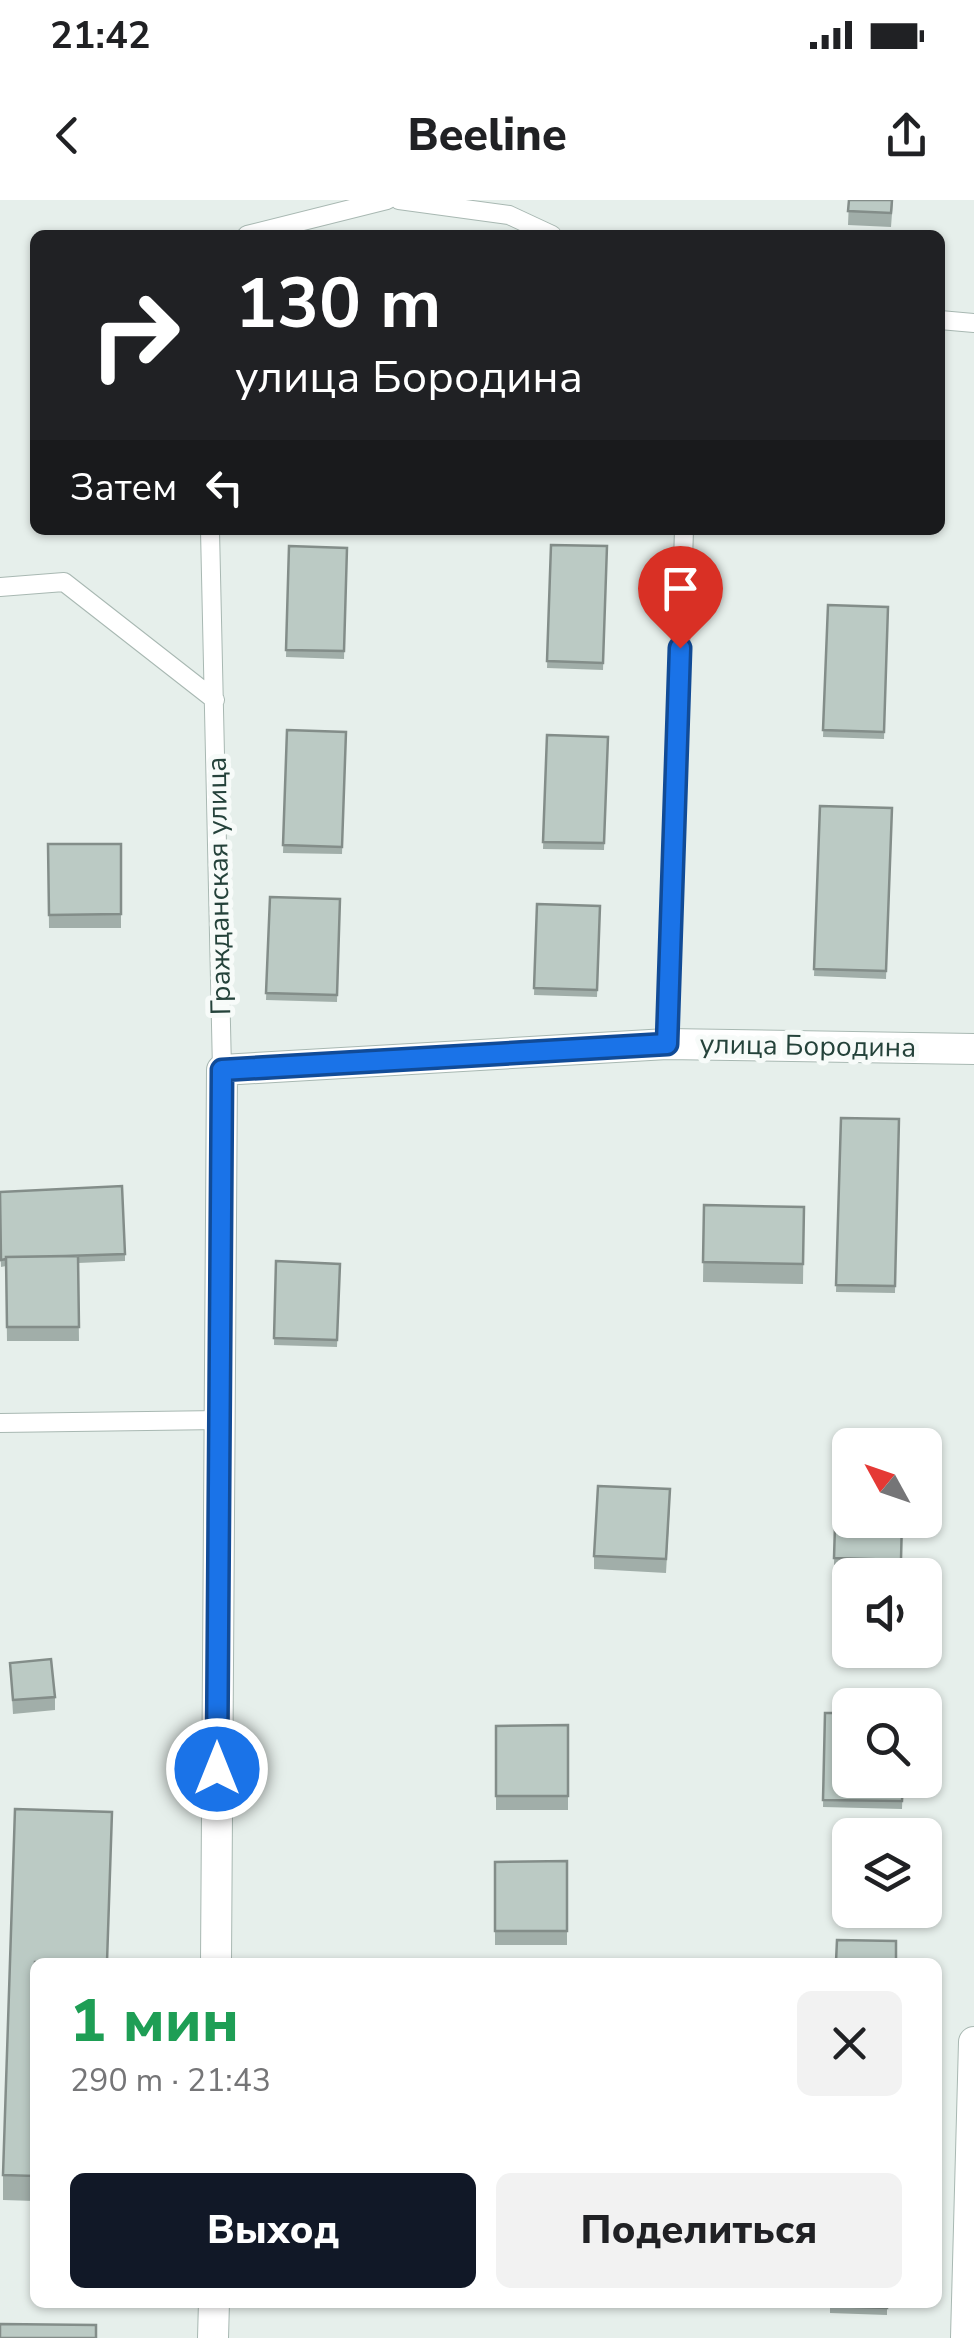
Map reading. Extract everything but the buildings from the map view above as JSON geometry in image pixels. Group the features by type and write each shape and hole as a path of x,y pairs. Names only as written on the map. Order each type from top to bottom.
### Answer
{"street":[{"name":"улица Бородина","path":"222,1070 667,1044 974,1050"},
{"name":"Гражданская улица","path":"216,1958 222,1070"},
{"path":"966,2338 974,2042"},
{"path":"213,2338 214,2308"}],"lane":[{"path":"268,230 387,200"},
{"path":"399,200 509,214 542,230"},
{"path":"945,320 974,323"},
{"name":"Гражданская улица","path":"210,535 222,1070"},
{"path":"667,1044 684,535"},
{"path":"0,587 64,582 215,700"},
{"path":"0,1423 220,1420"}],"route":[{"path":"217,1769 222,1070 667,1044 680,648"}]}
